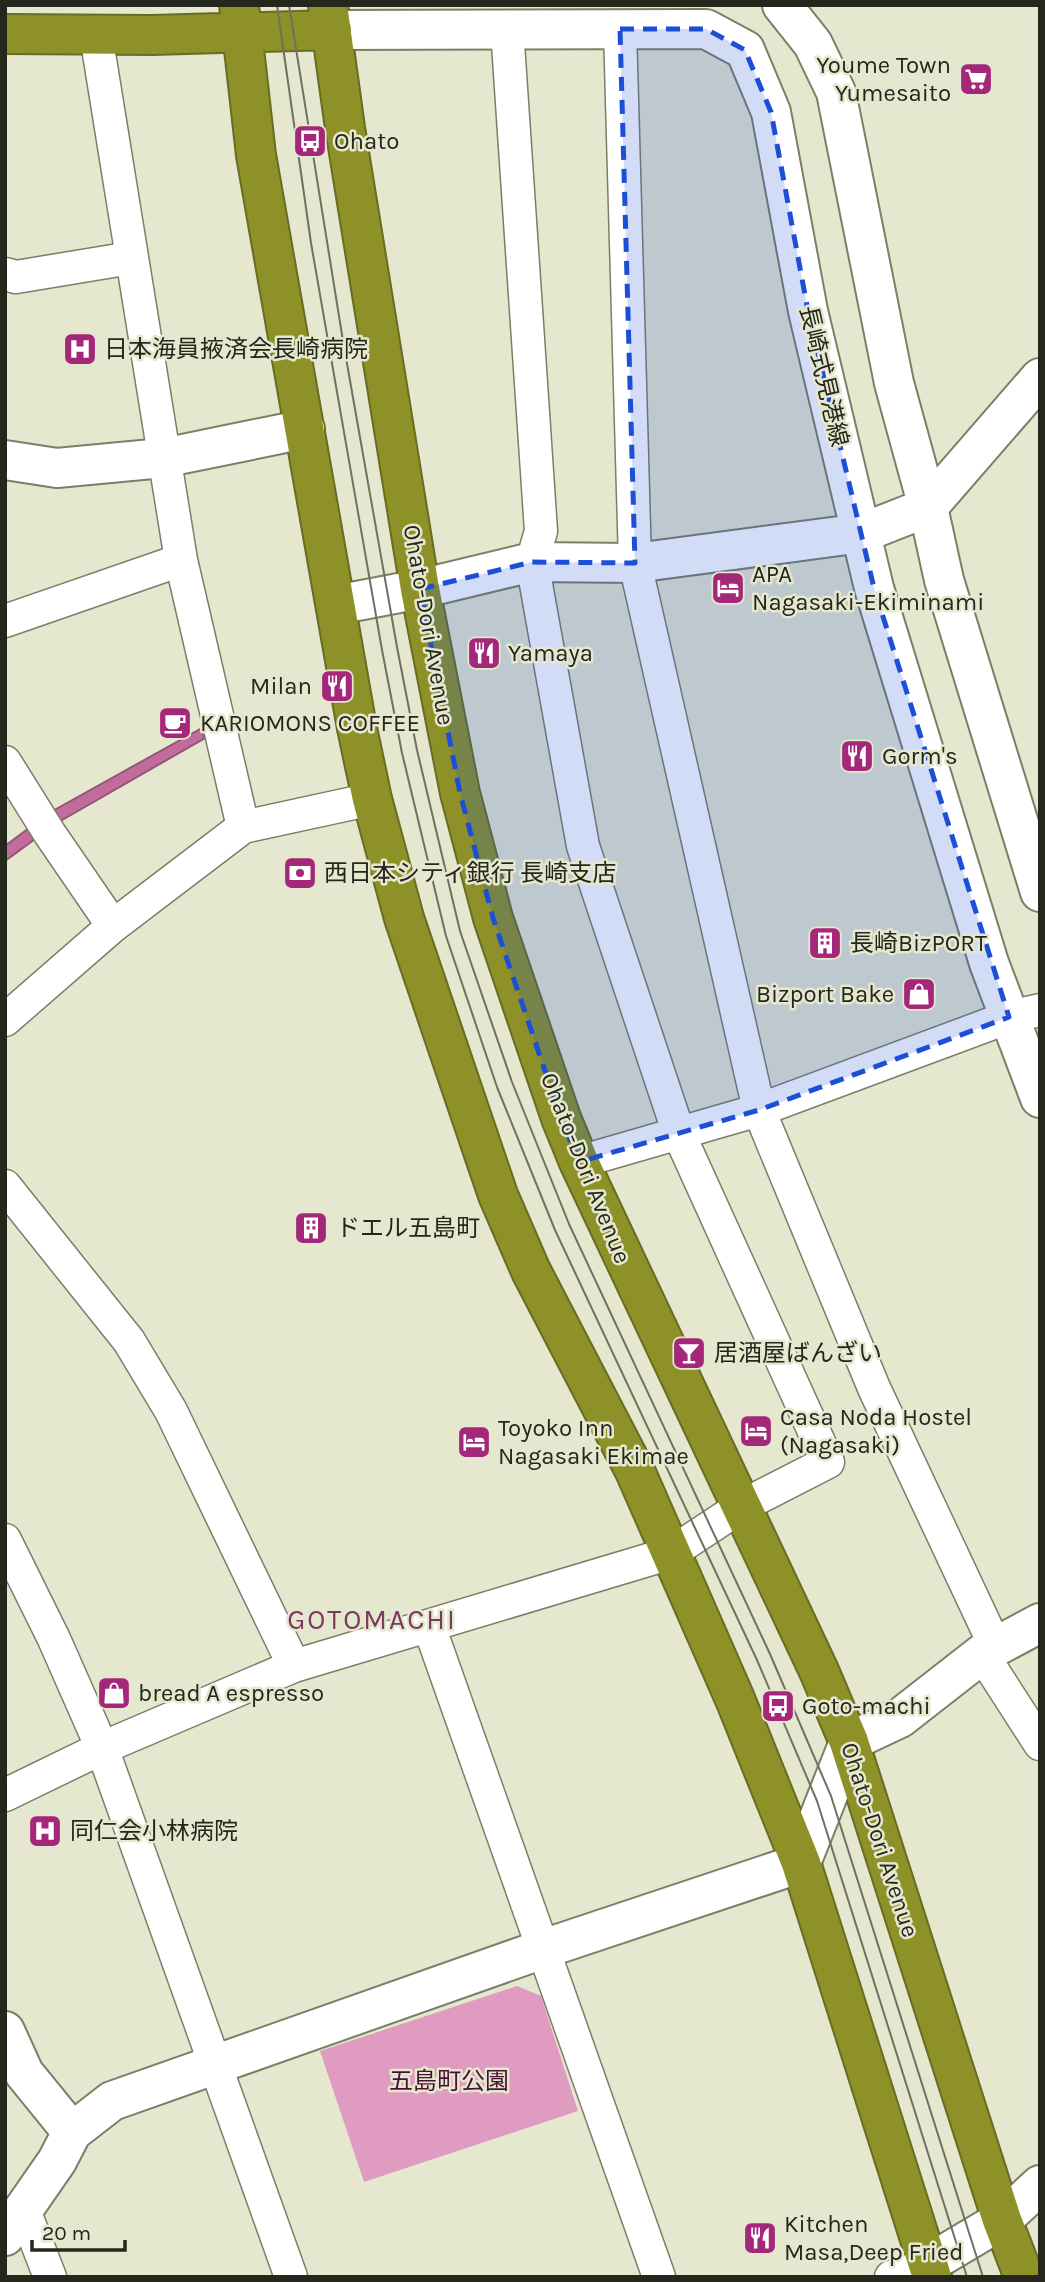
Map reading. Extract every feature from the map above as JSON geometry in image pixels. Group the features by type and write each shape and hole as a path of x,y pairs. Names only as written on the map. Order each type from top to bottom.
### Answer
{"highway":[{"path":"5,34 96,35 239,18 330,18"},
{"path":"239,18 256,155 336,605 373,799 404,918 498,1195 531,1271 635,1471 735,1699 801,1863 930,2270"},
{"name":"Ohato-Dori Avenue","path":"330,18 345,128 420,589 460,793 493,918 561,1118 579,1162 621,1256 742,1506 849,1742 1002,2220 1023,2274"}],"street":[{"path":"330,18 506,29 706,29 745,50 772,5"},
{"path":"782,5 813,44 836,92 894,383 959,632 1040,892"},
{"path":"5,1795 102,1748 294,1666 671,1553 742,1506 828,1462 679,1134 583,846 532,562 541,531 506,29"},
{"path":"620,29 635,563 759,1110 874,1388 989,1651 1040,1744"},
{"path":"96,35 181,560 243,827"},
{"name":"長崎式見港線","path":"745,50 771,112 808,311 878,602 989,963 1024,1014 1040,1098"},
{"path":"5,274 16,277 131,258"},
{"path":"336,605 420,589 532,562 635,563 862,533 928,508 1040,378"},
{"path":"5,460 57,468 163,458 305,429"},
{"path":"5,621 181,560"},
{"path":"5,762 113,926"},
{"path":"5,1020 113,926 243,827 373,799"},
{"path":"579,1162 759,1110 1024,1014"},
{"path":"5,1186 129,1341 171,1411 294,1666"},
{"path":"5,1540 54,1639 102,1748 291,2277"},
{"path":"50,2277 15,2223 72,2132 112,2101 543,1949 801,1863 849,1742 900,1718 989,1651 1040,1623"},
{"path":"429,1626 659,2277"},
{"path":"8,2043 24,2073 72,2132"},
{"path":"891,2277 930,2270 1002,2220 1040,2185"}],"highlighted area":[{"path":"620,29 706,29 745,50 771,112 808,311 874,588 1009,1017 759,1110 579,1162 561,1118 493,918 460,793 420,589 532,562 635,563"}],"green space":[{"name":"五島町公園","path":"517,1986 541,1996 578,2111 364,2182 320,2051"}],"shaded area":[{"path":"200,729 205,738 57,823 5,861 5,846 49,813"}],"tram line":[{"path":"277,5 311,243 382,650 402,753 446,936 497,1087 555,1230 757,1660 817,1801 967,2277"},
{"path":"289,5 343,341 397,647 417,750 460,931 512,1082 569,1224 770,1654 831,1796 983,2277"}],"place":[{"name":"Youme Town Yumesaito","path":"976,79"},
{"name":"Ohato","path":"310,141"},
{"name":"日本海員掖済会長崎病院","path":"80,349"},
{"name":"APA Nagasaki-Ekiminami","path":"728,588"},
{"name":"Yamaya","path":"484,653"},
{"name":"Milan","path":"337,686"},
{"name":"KARIOMONS COFFEE","path":"175,723"},
{"name":"Gorm's","path":"857,756"},
{"name":"西日本シティ銀行 長崎支店","path":"300,873"},
{"name":"長崎BizPORT","path":"825,943"},
{"name":"Bizport Bake","path":"919,994"},
{"name":"ドエル五島町","path":"311,1228"},
{"name":"居酒屋ばんざい","path":"689,1353"},
{"name":"Casa Noda Hostel (Nagasaki)","path":"756,1431"},
{"name":"Toyoko Inn Nagasaki Ekimae","path":"474,1442"},
{"name":"bread A espresso","path":"114,1693"},
{"name":"Goto-machi","path":"778,1706"},
{"name":"同仁会小林病院","path":"45,1831"},
{"name":"Kitchen Masa,Deep Fried","path":"760,2238"}],"district":[{"name":"GOTOMACHI","path":"372,1619"}]}
